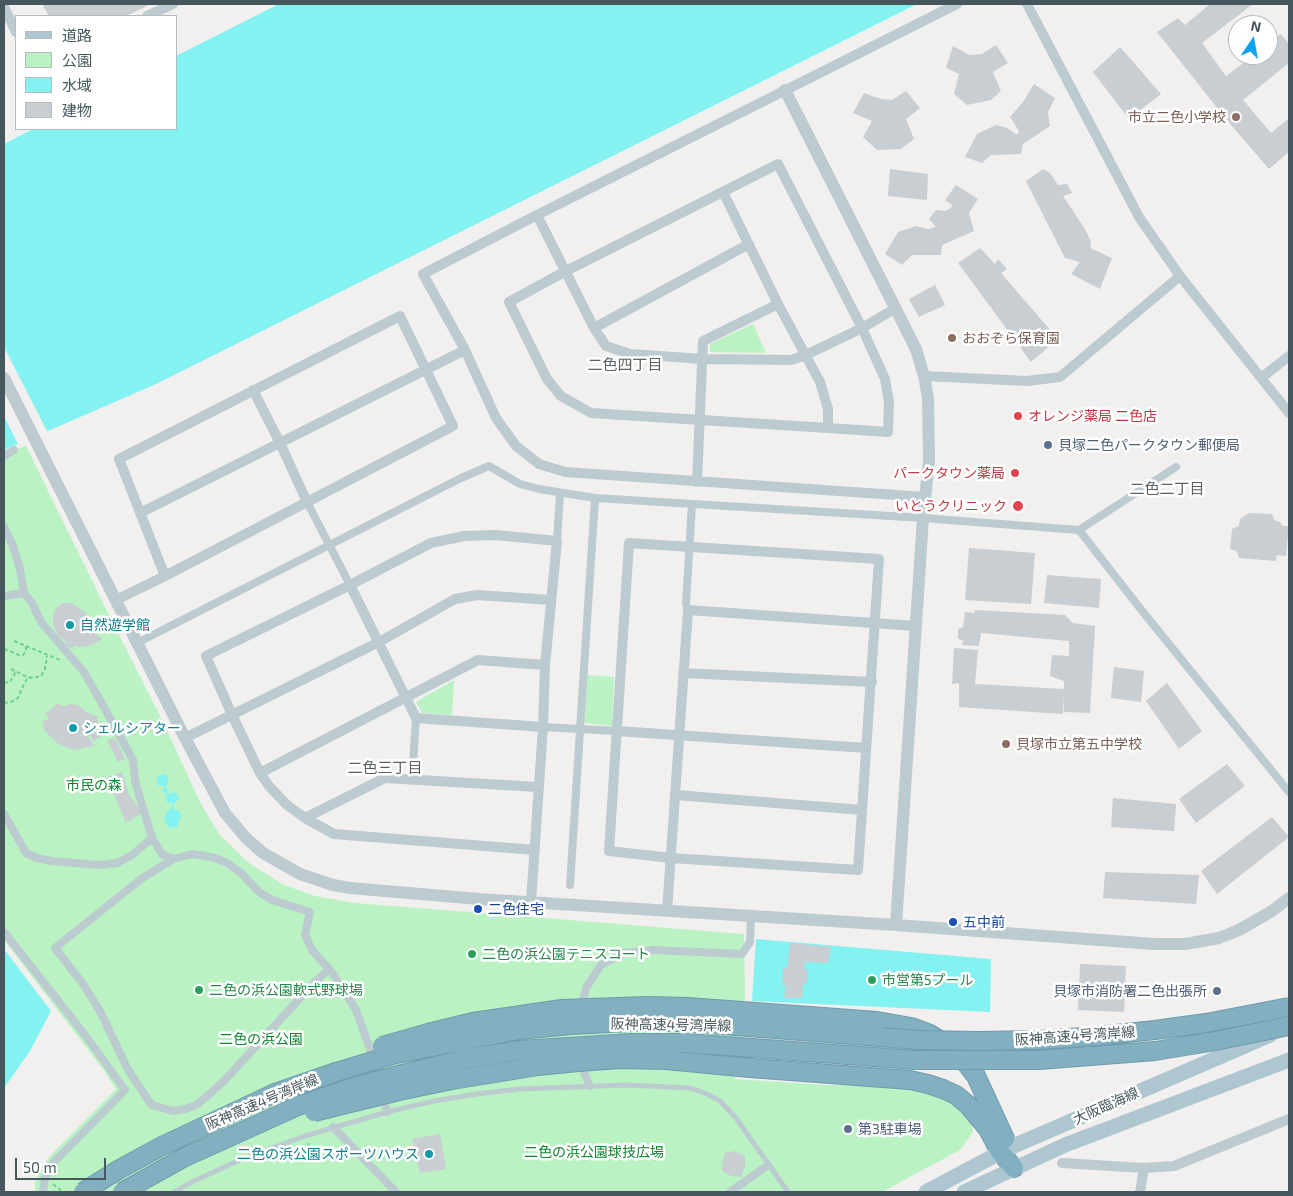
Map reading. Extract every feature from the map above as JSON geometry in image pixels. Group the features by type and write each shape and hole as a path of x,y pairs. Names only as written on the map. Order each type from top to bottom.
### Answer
{"highway":[{"path":"219,1120 290,1082 331,1064 428,1032 473,1022 562,1009 647,1006 877,1021 911,1027 930,1034 962,1058 976,1076 1004,1150"},
{"name":"阪神高速4号湾岸線","path":"83,1192 153,1151 276,1093 387,1056 518,1030 630,1022 684,1022 918,1040 1040,1040 1164,1029 1241,1017 1289,1007"},
{"name":"阪神高速4号湾岸線","path":"122,1192 183,1158 298,1106 353,1087 410,1072 465,1059 520,1050 632,1043 685,1043 915,1060 1039,1060 1155,1051 1289,1026"},
{"path":"127,1192 244,1137 301,1116 358,1100 452,1080 538,1066 620,1059 666,1060 910,1080 928,1084 956,1095 968,1105 1004,1150 1014,1168"}],"main road":[{"name":"大阪臨海線","path":"926,1192 1004,1150 1289,1026"},
{"name":"大阪臨海線","path":"964,1192 1065,1145 1289,1060"}],"street":[{"path":"149,15 173,4"},
{"path":"925,497 565,472 539,464 516,446 496,418 465,350 423,274 957,4"},
{"path":"1027,4 1139,218 1180,276 1289,413"},
{"path":"4,7 15,30"},
{"path":"785,90 916,349 928,398 929,460 923,518 896,925"},
{"path":"778,164 886,378 888,432 591,413 561,396 547,379 509,302 566,271 723,192 778,164"},
{"path":"723,192 778,304 820,382 828,409 828,428"},
{"path":"537,215 594,328 606,346 630,354 703,359 791,360 806,355 862,328 896,308"},
{"path":"594,328 749,244"},
{"path":"924,376 1027,381 1060,377 1180,276"},
{"path":"697,482 703,340 778,304"},
{"path":"116,600 165,576 453,426 400,316 119,458 165,576"},
{"path":"140,514 465,350"},
{"path":"1261,378 1289,356"},
{"path":"4,378 185,738 225,813 246,838 263,853 300,874 333,885 350,888 1154,944 1185,944 1219,938 1239,930 1272,911 1289,898"},
{"path":"253,390 416,718 412,780"},
{"path":"4,456 14,450"},
{"path":"137,643 459,479 490,466 520,484 560,494 595,498 923,518 1079,530 1176,467"},
{"path":"531,902 546,665 560,494"},
{"path":"570,885 595,498"},
{"path":"667,911 688,610 686,604 692,504"},
{"path":"4,527 13,546 24,592 32,603 41,622 84,672 133,760 135,781 152,838 162,854 172,859"},
{"path":"1079,530 1289,792"},
{"path":"534,850 334,834 305,818 287,805 269,786 260,772 206,656 431,543 464,536 496,535 557,540"},
{"path":"629,543 879,559 876,622 858,870 671,858 609,851 629,543"},
{"path":"4,596 24,592"},
{"path":"185,738 379,642 455,599 476,595 551,600"},
{"path":"688,610 916,626"},
{"path":"260,772 478,660 546,665"},
{"path":"683,673 872,682"},
{"path":"416,718 866,748"},
{"path":"305,818 385,778 538,787"},
{"path":"676,795 862,810"},
{"path":"4,814 26,853 51,862 100,865 117,863 132,855 152,838"},
{"path":"329,970 311,986 225,1080 196,1105 173,1111 152,1104 146,1097 127,1068 100,1011 83,984 55,948 141,879 172,859 192,854 212,857 227,863 240,872 259,892 272,900 310,912 305,934 312,950 329,970 356,1010 380,1076 387,1112"},
{"path":"590,1086 583,1070 580,1044 580,1012 586,988 601,965 624,953 653,950 742,954 750,942 751,916"},
{"path":"4,932 126,1090 53,1163 45,1178 43,1192"},
{"path":"1062,1163 1144,1168 1174,1166 1289,1119"},
{"path":"333,1127 396,1192"},
{"path":"730,1192 768,1165"},
{"path":"1140,1192 1144,1168"}],"lane":[{"path":"174,1192 242,1159 333,1127 434,1101 519,1089 661,1086 690,1088 720,1101 730,1110 788,1192"}],"path":[{"path":"14,641 46,656 77,663"},
{"path":"4,649 19,656 24,655 26,646"},
{"path":"4,703 18,698 27,679 41,676 46,669 46,656"},
{"path":"11,669 33,678"},
{"path":"4,683 10,682 16,671"},
{"path":"308,1143 310,1150"}],"green space":[{"path":"753,324 766,353 710,352 710,344"},
{"name":"二色の浜公園","path":"26,446 162,720 201,804 219,834 249,863 284,885 315,896 355,903 744,934 745,998 735,1079 826,1085 905,1085 941,1094 971,1119 973,1132 960,1150 882,1192 35,1192 35,1181 49,1157 116,1089 4,940 4,453"},
{"path":"587,675 614,677 612,726 585,723"},
{"path":"454,680 452,715 422,713 416,702"}],"water":[{"path":"279,4 917,4 154,385 4,450 4,144 31,130 178,130 178,55"},
{"path":"165,774 169,779 166,786 167,792 169,794 175,792 179,798 174,804 166,800 167,795 162,791 165,786 157,785 157,776"},
{"path":"172,805 174,805 176,811 179,810 181,817 177,827 171,828 164,819"},
{"name":"市営第5プール","path":"756,939 991,959 990,1012 752,1001"},
{"path":"4,949 51,1011 30,1051 4,1088"}],"pier":[{"path":"4,347 48,433 19,446 4,416"}],"building":[{"path":"42,4 151,4 128,15 48,15"},
{"path":"1210,4 1253,4 1239,15 1228,15 1228,23 1202,43 1226,76 1241,65 1278,65 1278,36 1281,34 1289,44 1289,63 1243,100 1271,133 1289,118 1289,152 1269,169 1226,119 1157,32 1178,18 1185,25"},
{"path":"996,45 1008,63 993,72 1001,91 991,100 967,105 954,94 959,74 946,68 953,46 969,55 982,54"},
{"path":"1120,47 1161,94 1129,119 1093,72"},
{"path":"1034,84 1055,98 1048,112 1050,126 1023,144 1021,154 991,155 982,163 965,157 977,134 996,125 1007,128 1017,135 1019,131 1010,117 1023,102"},
{"path":"906,91 920,108 906,119 914,139 901,149 877,150 863,137 872,121 853,113 864,93 881,99 892,100"},
{"path":"890,169 928,174 927,200 888,196"},
{"path":"1043,169 1050,173 1058,185 1067,184 1072,193 1063,196 1085,229 1091,242 1090,248 1112,258 1100,289 1071,274 1080,262 1065,258 1026,181"},
{"path":"956,185 978,199 969,213 974,231 942,245 941,255 912,255 902,265 885,254 898,232 916,226 929,229 936,227 929,219 936,210 946,211 953,206 945,200"},
{"path":"980,248 995,264 998,259 1007,269 1001,273 1058,339 1031,362 958,263"},
{"path":"935,285 945,305 919,317 909,299"},
{"path":"1249,513 1272,514 1274,520 1280,522 1283,526 1289,526 1286,556 1277,555 1276,561 1239,558 1237,551 1230,549 1232,529 1239,526 1240,519"},
{"path":"969,548 1035,553 1031,604 965,600"},
{"path":"1047,575 1101,579 1099,608 1044,603"},
{"name":"自然遊学館","path":"63,603 71,603 85,612 87,617 86,626 102,639 83,647 74,646 73,649 65,645 66,642 58,635 53,625 53,615 56,608"},
{"path":"975,610 1065,615 1073,623 1095,626 1090,713 1064,712 1064,695 1063,714 959,707 959,683 952,684 954,648 978,650 975,684 1064,689 1064,681 1050,676 1052,655 1069,656 1069,641 981,633 979,646 962,645 963,640 958,639 958,629 963,627 965,612 974,613"},
{"path":"1114,667 1144,671 1141,702 1111,698"},
{"path":"1167,683 1202,731 1179,749 1146,701"},
{"name":"シェルシアター","path":"56,704 64,706 70,704 78,705 86,712 99,717 96,719 103,727 95,730 101,736 93,742 91,736 88,736 94,746 73,750 57,743 45,731 42,721 49,719 45,712 49,711"},
{"path":"115,738 125,759 118,762 107,740"},
{"path":"1227,764 1245,786 1196,823 1179,799"},
{"path":"122,772 129,795 142,813 126,823 105,778"},
{"path":"1113,798 1176,804 1174,831 1111,827"},
{"path":"1272,817 1289,837 1217,894 1201,871"},
{"path":"1105,872 1199,875 1196,904 1103,898"},
{"path":"790,943 831,947 828,963 805,962 804,969 808,970 807,983 803,984 802,998 784,998 786,985 782,986 783,968 787,968"},
{"path":"1080,964 1126,966 1124,1012 1078,1010"},
{"name":"二色の浜公園スポーツハウス","path":"440,1134 446,1169 420,1173 412,1139"},
{"path":"735,1151 745,1156 745,1166 741,1177 731,1176 722,1171 725,1153"}],"place":[{"name":"市立二色小学校","path":"1236,117"},
{"name":"おおぞら保育園","path":"952,338"},
{"name":"オレンジ薬局 二色店","path":"1018,416"},
{"name":"貝塚二色パークタウン郵便局","path":"1048,445"},
{"name":"パークタウン薬局","path":"1015,473"},
{"name":"いとうクリニック","path":"1018,506"},
{"name":"自然遊学館","path":"70,625"},
{"name":"シェルシアター","path":"73,728"},
{"name":"貝塚市立第五中学校","path":"1006,744"},
{"name":"二色住宅","path":"478,909"},
{"name":"五中前","path":"953,922"},
{"name":"二色の浜公園テニスコート","path":"472,954"},
{"name":"市営第5プール","path":"872,980"},
{"name":"二色の浜公園軟式野球場","path":"199,990"},
{"name":"貝塚市消防署二色出張所","path":"1217,991"},
{"name":"第3駐車場","path":"848,1129"},
{"name":"二色の浜公園スポーツハウス","path":"429,1154"}],"district":[{"name":"二色四丁目","path":"625,365"},
{"name":"二色二丁目","path":"1167,489"},
{"name":"二色三丁目","path":"385,768"}],"park label":[{"name":"市民の森","path":"94,785"},
{"name":"二色の浜公園球技広場","path":"594,1152"}]}
